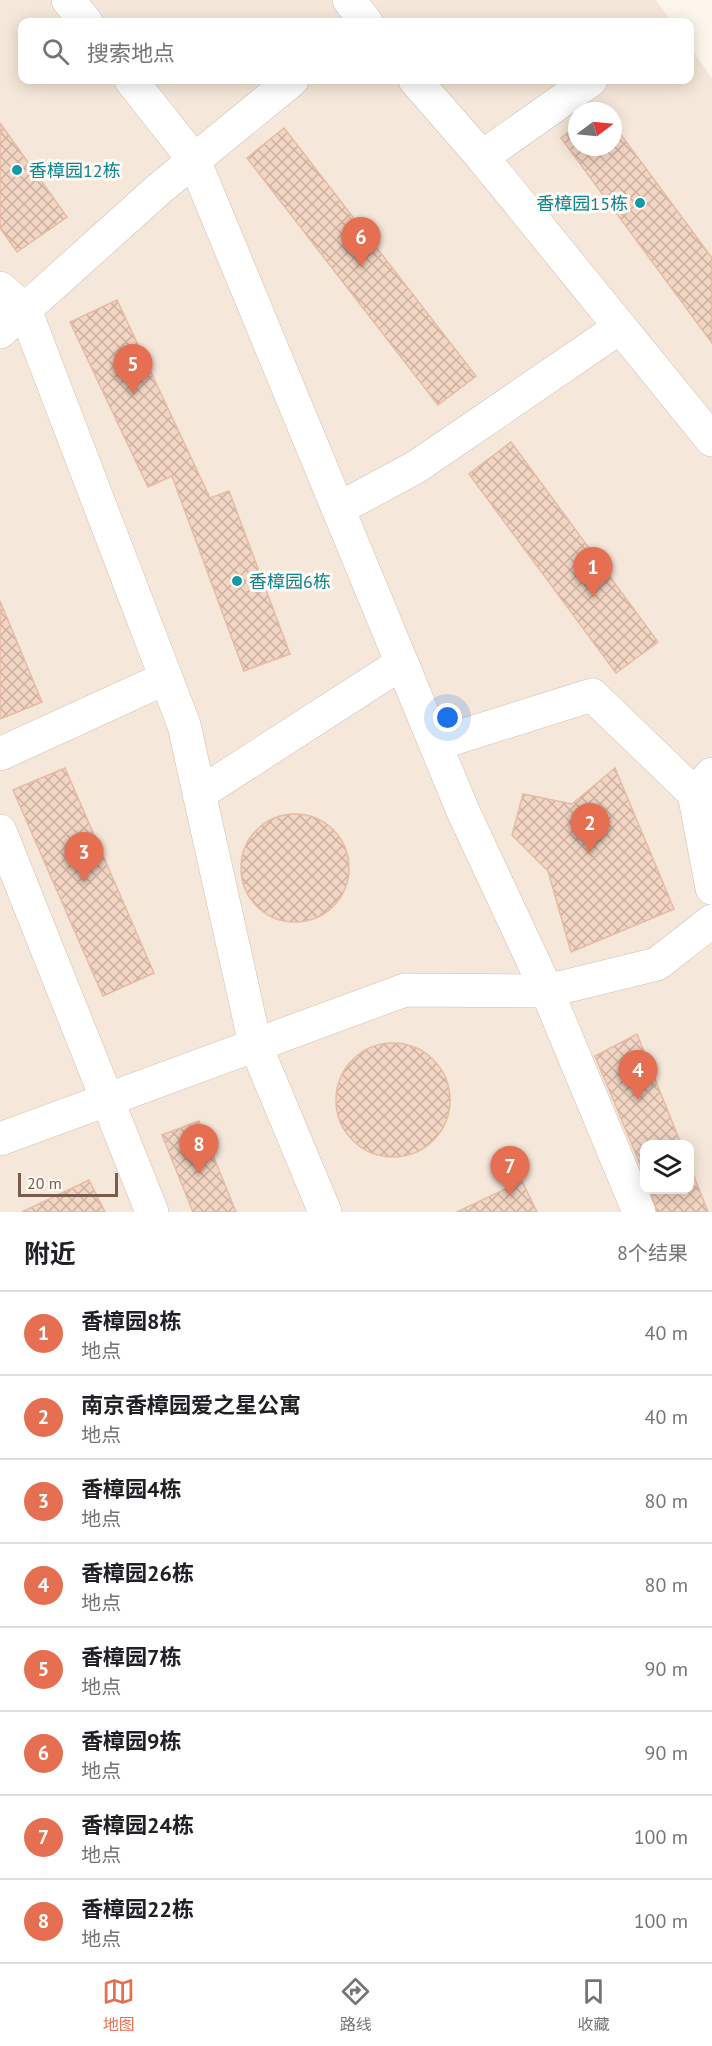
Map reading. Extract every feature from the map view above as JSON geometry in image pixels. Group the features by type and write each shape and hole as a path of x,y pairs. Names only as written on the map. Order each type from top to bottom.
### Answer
{"street":[{"path":"68,0 83,18"},
{"path":"134,84 194,160 436,744 547,991 639,1212"},
{"path":"0,332 194,160 287,84"},
{"path":"418,84 482,157 712,440"},
{"path":"482,157 585,84"},
{"path":"0,288 25,310 184,725 255,1044 325,1212"},
{"path":"339,509 416,467 619,328"},
{"path":"199,794 402,663"},
{"path":"0,754 166,678"},
{"path":"436,744 592,695 703,784 712,888"},
{"path":"0,831 152,1212"},
{"path":"0,1139 405,990 547,991 657,964 712,921"}],"shaded area":[{"path":"0,0 656,0 669,18 18,18 18,84 694,84 694,53 712,78 712,1212 0,1212"}],"building":[{"name":"香樟园12栋","path":"0,123 67,217 17,252 0,228"},
{"path":"284,128 476,376 438,405 247,158"},
{"name":"香樟园15栋","path":"568,133 568,148 561,138"},
{"name":"香樟园15栋","path":"622,136 712,258 712,343 574,156 622,156"},
{"path":"117,300 210,498 229,491 290,654 244,671 172,476 148,487 70,322"},
{"path":"511,442 658,642 616,673 469,474"},
{"path":"0,601 42,702 0,719"},
{"path":"65,768 154,973 103,996 13,790"},
{"path":"615,768 674,909 571,952 548,871 512,835 523,794 572,804"},
{"path":"295,814 316,818 333,830 345,847 349,868 345,889 333,906 316,918 295,922 274,918 257,906 245,889 241,868 245,847 257,830 274,818"},
{"path":"637,1034 679,1140 640,1140 640,1164 595,1056"},
{"path":"393,1043 415,1047 425,1052 441,1068 446,1078 450,1100 446,1122 441,1132 425,1148 415,1153 393,1157 371,1153 361,1148 345,1132 340,1122 336,1100 340,1078 345,1068 361,1052 371,1047"},
{"path":"199,1121 236,1212 193,1212 162,1135"},
{"path":"694,1176 708,1212 657,1212 651,1194 694,1194"},
{"path":"89,1180 105,1212 22,1212"},
{"path":"522,1181 537,1212 457,1212"}],"place":[{"name":"香樟园12栋","path":"17,170"},
{"name":"香樟园15栋","path":"640,203"},
{"name":"香樟园9栋","path":"361,267"},
{"name":"香樟园7栋","path":"133,394"},
{"name":"香樟园6栋","path":"237,581"},
{"name":"香樟园8栋","path":"593,597"},
{"name":"南京香樟园爱之星公寓","path":"590,853"},
{"name":"香樟园4栋","path":"84,882"},
{"name":"香樟园26栋","path":"638,1100"},
{"name":"香樟园22栋","path":"199,1174"},
{"name":"香樟园24栋","path":"510,1196"}]}
